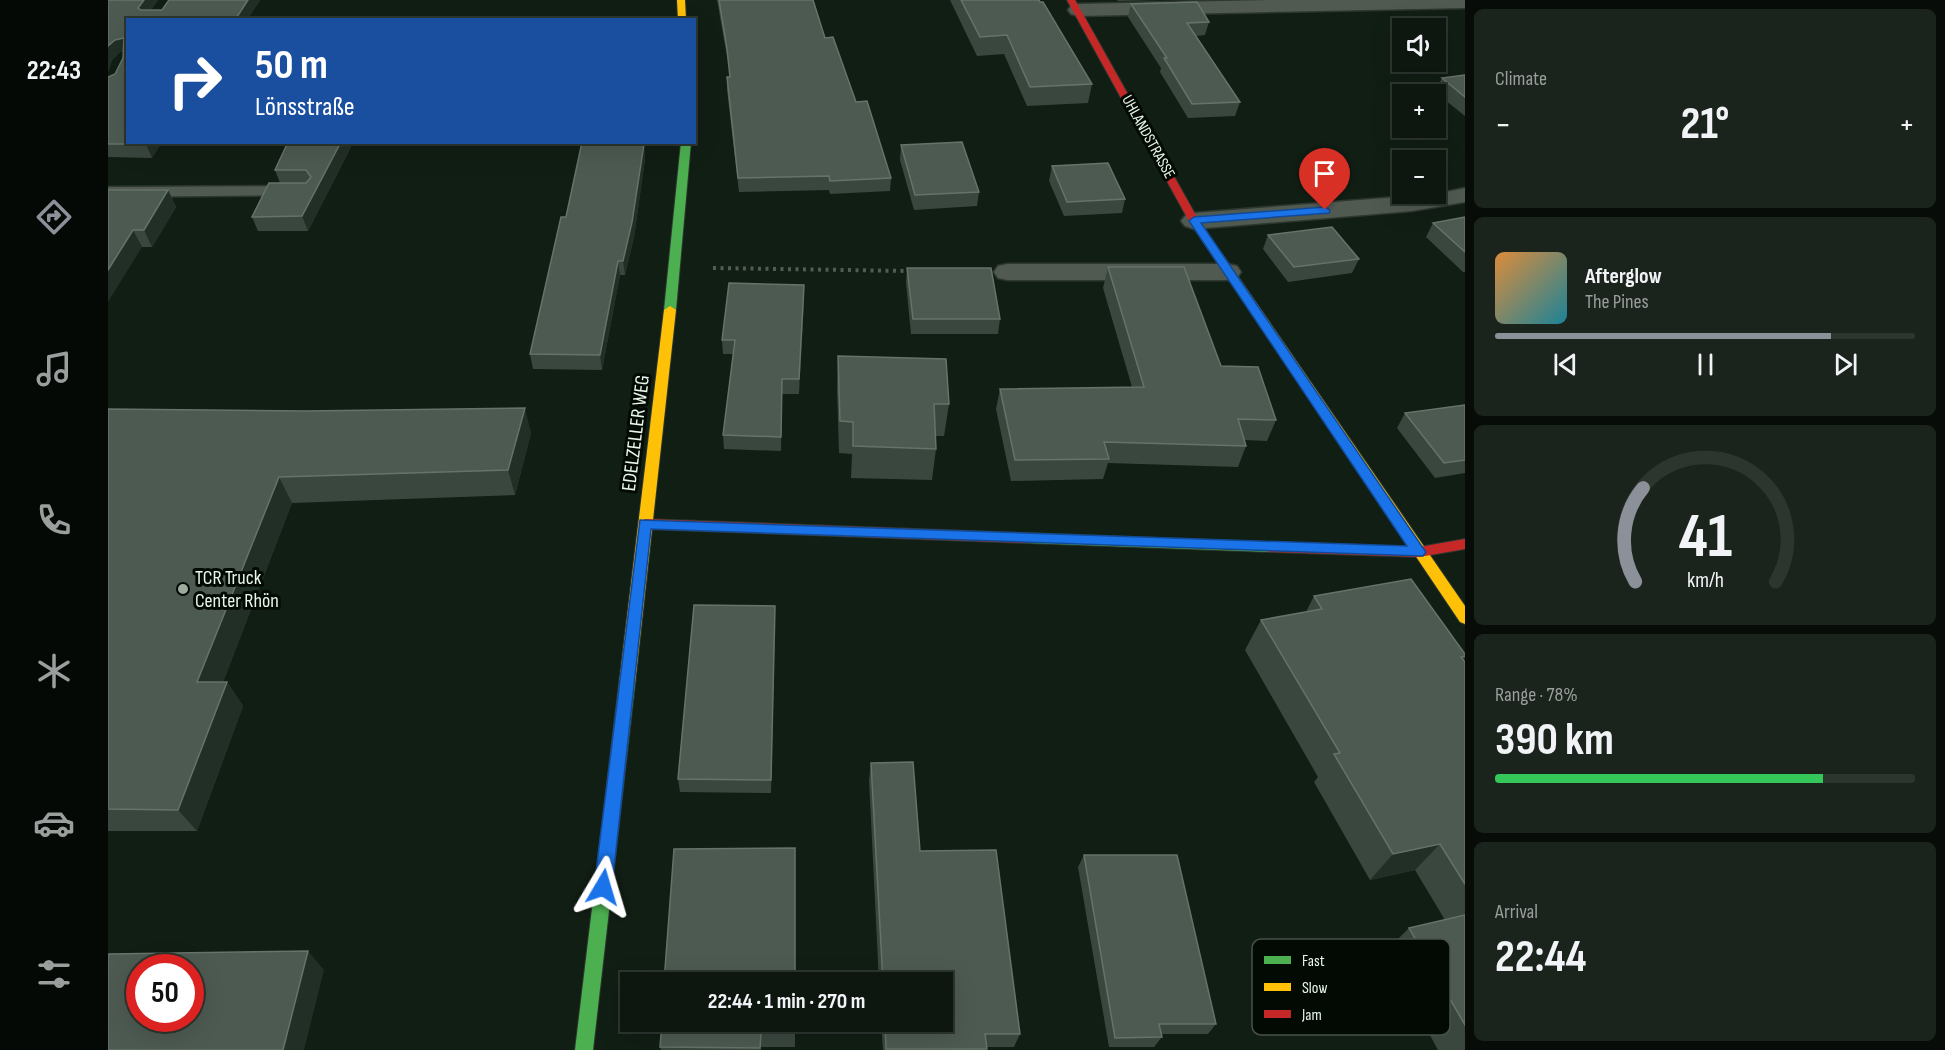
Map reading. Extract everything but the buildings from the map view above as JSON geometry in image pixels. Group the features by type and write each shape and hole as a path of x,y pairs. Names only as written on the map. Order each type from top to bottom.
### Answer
{"street":[{"path":"681,0 682,18"},
{"path":"1074,5 1465,3"},
{"name":"UHLANDSTRASSE","path":"1074,5 1194,221 1465,618"},
{"name":"EDELZELLER WEG","path":"585,1050 675,268 686,144"},
{"path":"1194,221 1412,203 1465,195"},
{"path":"1007,272 1228,272"},
{"path":"645,524 1419,552 1465,544"}],"lane":[{"path":"108,192 305,191"}],"path":[{"path":"675,268 912,271"}],"traffic: fast":[{"path":"670,310 686,144"},
{"path":"1026,538 1270,547"},
{"path":"584,1050 627,684"}],"traffic: slow":[{"path":"681,0 682,18"},
{"path":"1233,277 1465,618"},
{"path":"627,684 670,310"}],"traffic: jam":[{"path":"1071,0 1194,221 1233,277"},
{"path":"645,524 1026,538"},
{"path":"1270,547 1419,552 1465,544"}],"place":[{"name":"TCR Truck Center Rhön","path":"183,589"}],"route":[{"path":"603,887 645,524 1419,552 1194,221 1325,210"}]}
